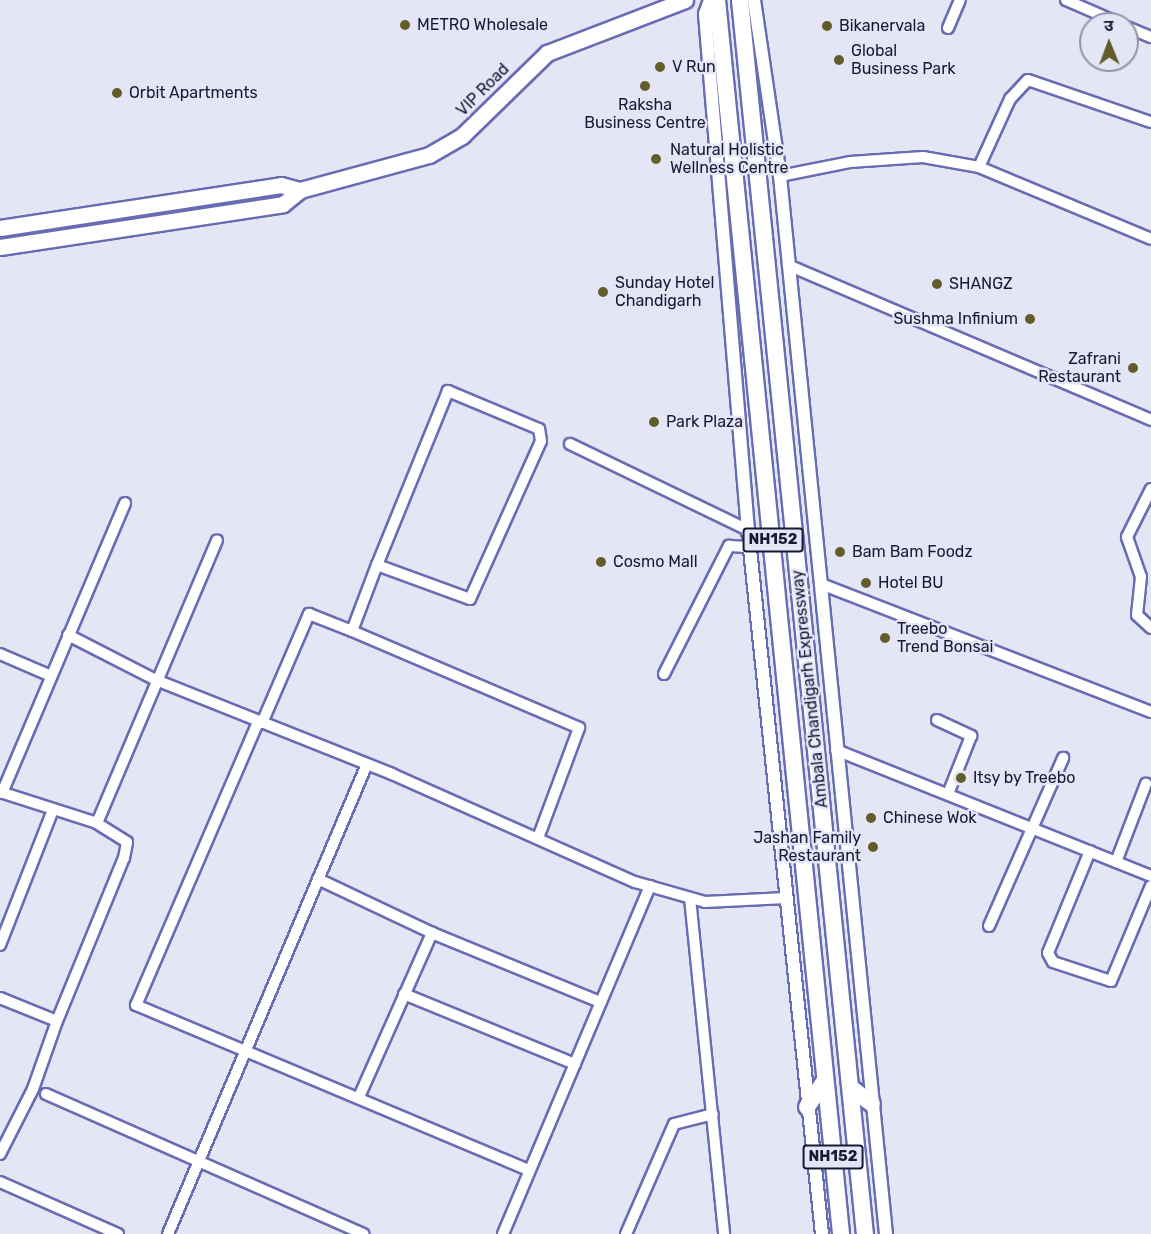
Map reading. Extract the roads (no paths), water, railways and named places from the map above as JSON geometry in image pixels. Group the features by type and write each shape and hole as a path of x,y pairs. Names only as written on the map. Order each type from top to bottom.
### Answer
{"highway":[{"name":"Ambala Chandigarh Expressway","path":"717,0 841,1234"},
{"name":"Ambala Chandigarh Expressway","path":"740,0 865,1234"},
{"path":"807,1107 825,1080"},
{"path":"851,1088 872,1104"}],"main road":[{"name":"VIP Road","path":"300,190 429,155 462,136 547,53 685,0"},
{"path":"0,228 281,185 300,190"},
{"path":"0,247 283,204 300,190"}],"street":[{"path":"710,0 705,14 748,530 822,1234"},
{"path":"754,0 780,176 886,1234"},
{"path":"948,28 960,0"},
{"path":"1066,0 1094,12"},
{"path":"979,167 1010,99 1028,80 1151,122"},
{"path":"780,176 850,162 923,157 979,167 1151,239"},
{"path":"788,265 1151,420"},
{"path":"352,631 377,565 448,391 539,429 542,441 470,599 377,565"},
{"path":"570,444 748,530"},
{"path":"1151,489 1127,537 1141,578 1137,615 1151,628"},
{"path":"0,1154 33,1089 127,842 98,823 1,792 124,503"},
{"path":"98,823 156,680 217,540"},
{"path":"664,674 729,546 751,547"},
{"path":"821,584 1151,712"},
{"path":"529,1170 359,1096 136,1005 309,614 579,728 538,838"},
{"path":"68,635 156,680 367,764 650,886 705,902 786,898"},
{"path":"0,654 51,676"},
{"path":"937,720 971,736 948,794"},
{"path":"836,750 1151,876"},
{"path":"989,926 1063,759"},
{"path":"168,1234 195,1161 249,1051 367,764"},
{"path":"1116,862 1146,784"},
{"path":"0,945 53,810"},
{"path":"1090,851 1048,953 1053,962 1111,981 1151,886"},
{"path":"318,879 432,933 600,1002"},
{"path":"503,1234 650,886"},
{"path":"690,898 724,1234"},
{"path":"359,1096 432,933"},
{"path":"404,994 575,1064"},
{"path":"0,998 57,1021"},
{"path":"46,1094 364,1234"},
{"path":"626,1234 674,1124 713,1114"},
{"path":"0,1182 118,1234"}],"place":[{"name":"METRO Wholesale","path":"405,25"},
{"name":"Bikanervala","path":"827,26"},
{"name":"Global Business Park","path":"839,60"},
{"name":"V Run","path":"660,67"},
{"name":"Raksha Business Centre","path":"645,86"},
{"name":"Orbit Apartments","path":"117,93"},
{"name":"Natural Holistic Wellness Centre","path":"656,159"},
{"name":"SHANGZ","path":"937,284"},
{"name":"Sunday Hotel Chandigarh","path":"603,292"},
{"name":"Sushma Infinium","path":"1030,319"},
{"name":"Zafrani Restaurant","path":"1133,368"},
{"name":"Park Plaza","path":"654,422"},
{"name":"Bam Bam Foodz","path":"840,552"},
{"name":"Cosmo Mall","path":"601,562"},
{"name":"Hotel BU","path":"866,583"},
{"name":"Treebo Trend Bonsai","path":"885,638"},
{"name":"Itsy by Treebo","path":"961,778"},
{"name":"Chinese Wok","path":"871,818"},
{"name":"Jashan Family Restaurant","path":"873,847"}]}
